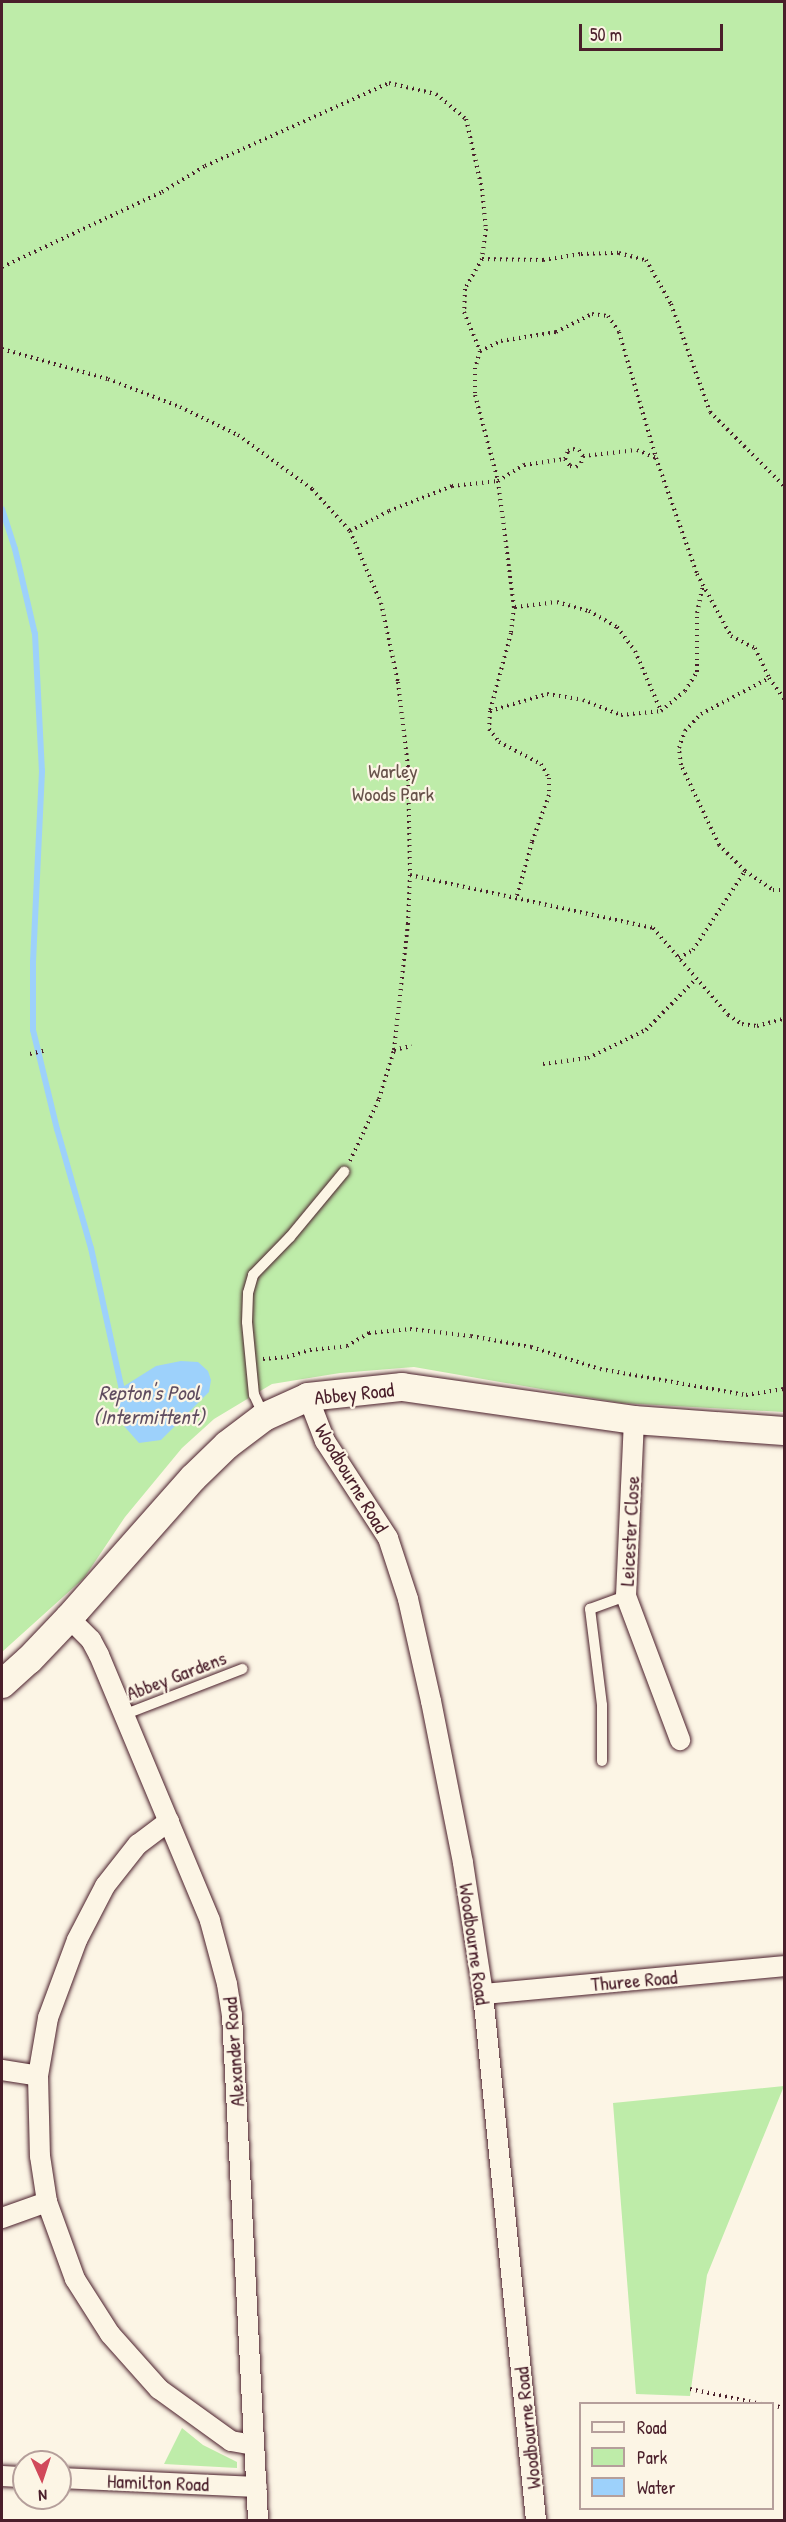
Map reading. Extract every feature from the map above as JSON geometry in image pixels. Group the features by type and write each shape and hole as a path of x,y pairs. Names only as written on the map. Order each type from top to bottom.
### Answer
{"street":[{"name":"Abbey Road","path":"2,1684 30,1660 193,1478 226,1445 264,1417 308,1397 402,1387 634,1420 784,1431"},
{"name":"Woodbourne Road","path":"308,1397 325,1441 388,1538 408,1599 463,1863 483,1994 536,2520"},
{"name":"Leicester Close","path":"634,1420 626,1596 680,1740"},
{"name":"Alexander Road","path":"69,1618 91,1640 210,1920 227,1984 232,2015 258,2520"},
{"path":"169,1821 138,1844 105,1886 77,1940 48,2018 38,2076 40,2156 47,2202 75,2279 110,2334 159,2389 231,2441 254,2445"},
{"name":"Thuree Road","path":"483,1994 784,1966"},
{"path":"2,2070 38,2076"},
{"path":"2,2218 47,2202"},
{"name":"Hamilton Road","path":"72,2479 257,2487"}],"lane":[{"path":"264,1417 254,1395 250,1360 248,1293 253,1275 344,1172"},
{"path":"602,1761 602,1705 590,1609 626,1596"},
{"name":"Abbey Gardens","path":"123,1715 242,1669"}],"path":[{"path":"2,267 162,192 205,166 389,83 436,94 466,119 482,189 486,230 482,259 465,289 464,312 480,351 475,368 475,394 498,481 514,608 511,633 490,711 489,729 499,742 541,764 549,778 549,795 532,842 517,896"},
{"path":"482,259 543,260 582,254 619,254 646,260 670,304 710,412 784,486"},
{"path":"480,351 501,341 556,332 592,314 608,316 619,332 656,458 703,584 731,636 755,648 784,699"},
{"path":"2,349 108,379 180,407 238,435 312,489 350,531 381,603 398,682 408,767 410,875 408,924 394,1050 380,1099 344,1172"},
{"path":"573,449 579,450 582,456 581,463 576,466 570,466 565,459 566,453 573,449"},
{"path":"582,456 637,450 656,458"},
{"path":"350,531 389,511 452,486 498,481 525,465 565,459"},
{"path":"490,711 547,694 583,700 621,715 661,711 685,691 697,672 697,613 703,584"},
{"path":"514,608 557,602 589,611 617,627 635,651 661,711"},
{"path":"770,678 701,714 685,731 679,748 681,765 719,845 745,871 773,890 784,890"},
{"path":"679,958 693,950 745,871"},
{"path":"410,875 517,896 653,928 728,1015 742,1024 757,1026 784,1019"},
{"path":"543,1064 588,1058 646,1030 696,979"},
{"path":"394,1050 412,1046"},
{"path":"30,1054 47,1050"},
{"path":"250,1360 347,1346 369,1333 410,1329 471,1336 531,1347 600,1369 746,1395 784,1389"},
{"path":"690,2390 756,2402"}],"green space":[{"name":"Warley Woods Park","path":"2,2 784,2 784,1412 621,1403 414,1367 340,1373 272,1384 214,1419 182,1448 125,1517 84,1578 2,1652"},
{"path":"784,2086 707,2275 690,2396 636,2394 613,2103"},
{"path":"182,2428 203,2445 237,2462 237,2468 164,2464"}],"water":[{"name":"Repton's Pool (Intermittent)","path":"181,1361 198,1362 208,1371 211,1380 209,1392 161,1440 139,1443 124,1426 120,1414 116,1401 121,1388 156,1366"}],"waterway":[{"path":"2,509 15,549 35,634 42,771 33,961 33,1030 57,1129 91,1248 123,1395"}]}
